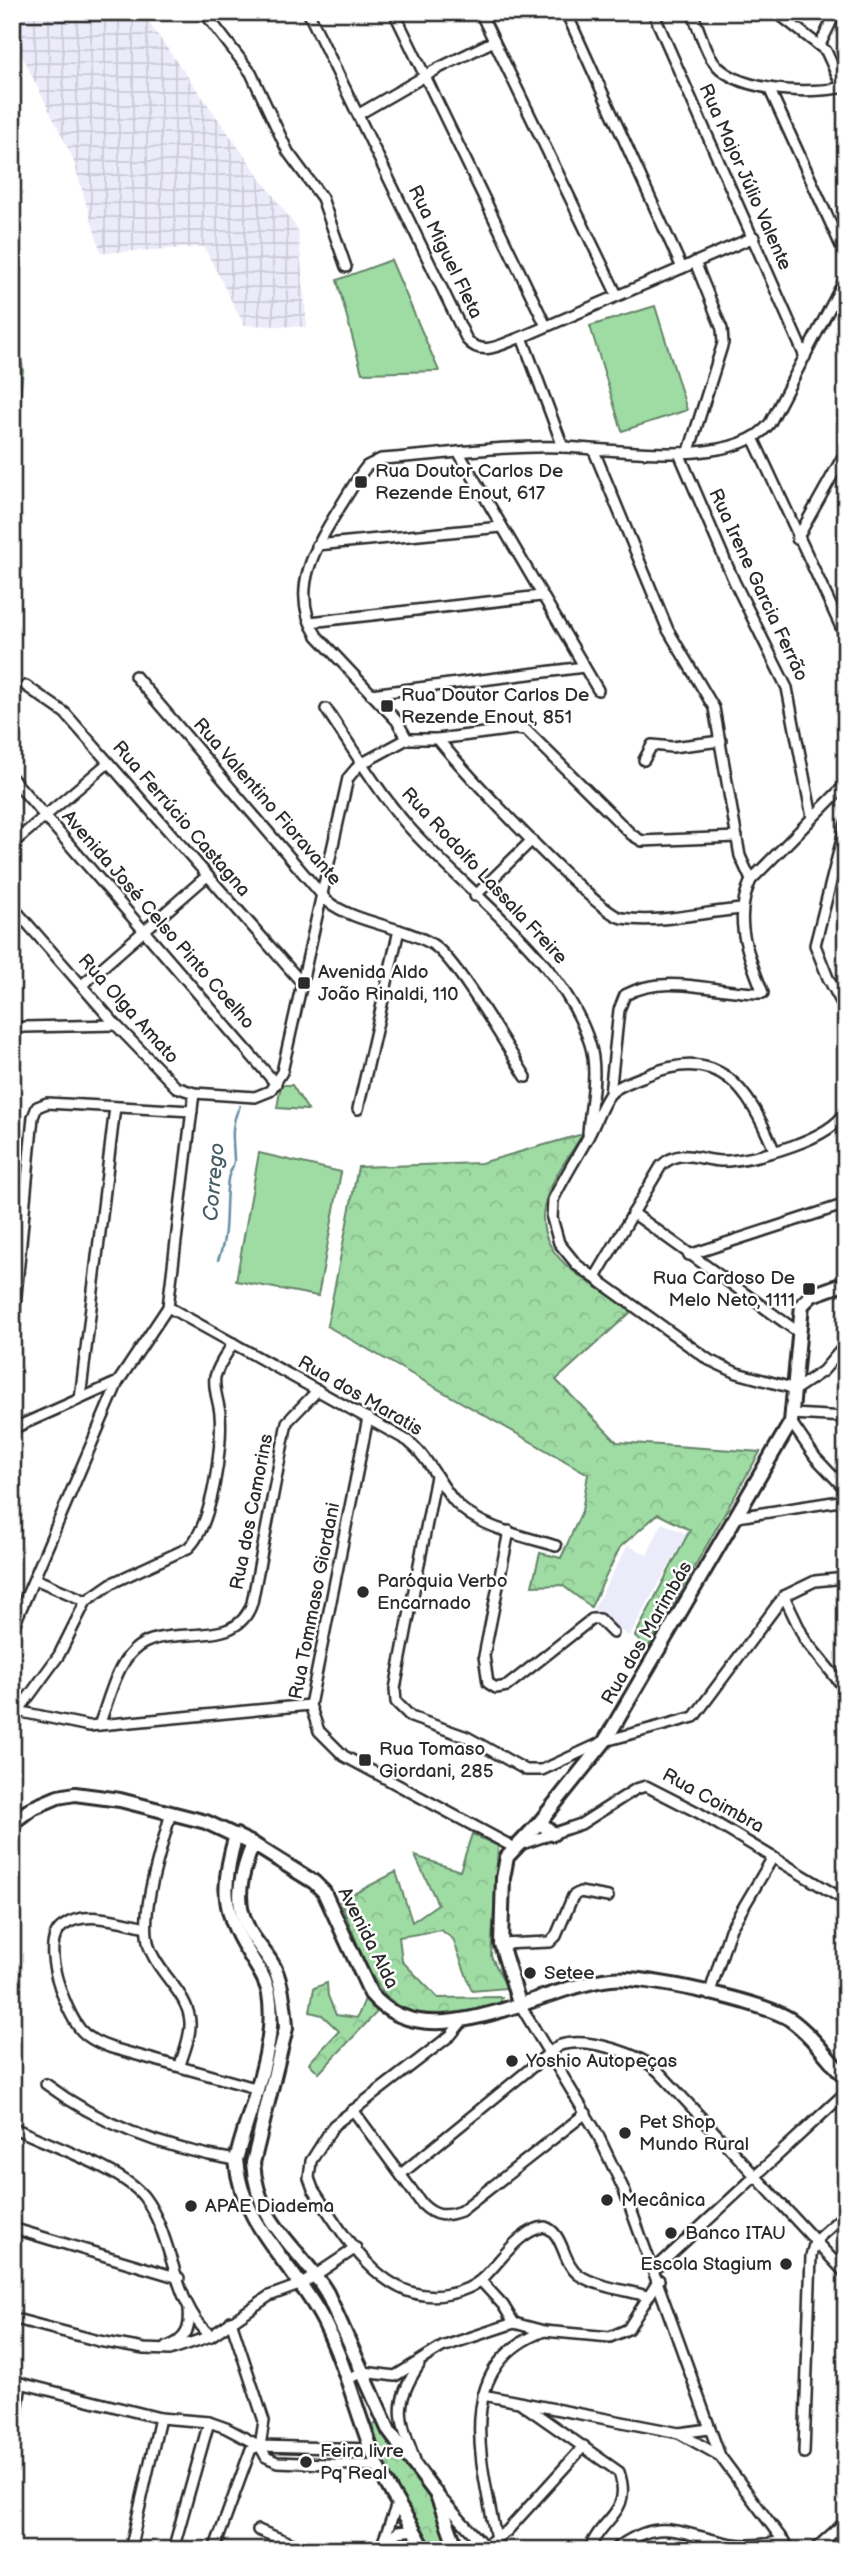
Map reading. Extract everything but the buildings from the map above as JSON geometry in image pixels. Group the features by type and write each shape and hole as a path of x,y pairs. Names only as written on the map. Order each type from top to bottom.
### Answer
{"main road":[{"path":"792,1418 799,1311 806,1300 846,1283"},
{"name":"Rua dos Marimbás","path":"513,1847 540,1822 605,1741 792,1418"},
{"name":"Avenida Alda","path":"12,1823 49,1800 75,1794 171,1812 206,1822 236,1835 314,1882 324,1892 364,1982 382,2006 410,2021 427,2023 463,2020 585,1983 613,1978 646,1980 783,2015 802,2029 846,2078"},
{"path":"540,1822 553,1834"},
{"path":"236,1835 226,1878 225,1898 237,1934 262,1974 269,1992 272,2016 267,2051 236,2160 237,2176 250,2214 302,2284 326,2325 349,2378 378,2466 425,2550"},
{"path":"253,1844 242,1873 241,1913 248,1929 274,1968 285,2007 286,2028 253,2163 255,2186 271,2222 316,2276 364,2372 389,2431 438,2495 457,2550"},
{"path":"513,1847 504,1871 501,1944 520,2003"}],"street":[{"path":"204,12 251,73 288,152 322,198 346,267"},
{"name":"Rua Miguel Fleta","path":"308,12 467,340 476,348 487,349 522,337 754,237"},
{"path":"394,12 546,326"},
{"path":"480,12 617,295"},
{"path":"566,12 682,268"},
{"name":"Rua Major Júlio Valente","path":"653,12 805,356"},
{"path":"692,12 712,59 720,68 740,80 769,88 823,91 844,88 832,62 820,45 776,12"},
{"path":"820,45 836,12"},
{"path":"359,114 494,41"},
{"path":"769,88 846,257"},
{"path":"684,452 723,342 722,329 695,262"},
{"path":"407,739 402,727 317,636 310,622 306,574 317,545 363,470 372,462 459,453 563,447 594,451 684,452 754,440 770,424 846,277"},
{"path":"522,337 563,447"},
{"path":"754,440 797,539 846,638"},
{"path":"594,451 668,629 692,675 710,699 721,741 743,864 751,880"},
{"path":"797,539 846,451"},
{"name":"Rua Irene Garcia Ferrão","path":"684,452 744,602 788,688 812,817"},
{"path":"459,453 598,690"},
{"path":"317,545 501,527"},
{"path":"310,622 541,596"},
{"path":"371,694 584,667"},
{"name":"Rua Valentino Fioravante","path":"135,676 322,894 343,911 430,943 447,957 526,1077"},
{"name":"Rua Ferrúcio Castagna","path":"26,686 65,713 302,983"},
{"name":"Rua Rodolfo Lassala Freire","path":"326,709 359,765 409,827 557,979 580,1019 591,1047 593,1063 587,1139"},
{"path":"276,1084 285,1061 346,787 359,765 407,739 438,740 515,729 526,730 632,835 642,841 737,837"},
{"path":"438,740 532,840 602,909 617,917 643,919 740,909"},
{"path":"644,760 652,745 672,747 721,741"},
{"path":"12,844 108,763"},
{"name":"Avenida José Celso Pinto Coelho","path":"12,778 276,1084"},
{"path":"846,784 751,880 740,909 744,934 764,993 678,985 642,989 625,995 619,1010 610,1094 553,1200 552,1219 564,1252 716,1364 796,1389 823,1371 846,1344"},
{"path":"846,823 815,945 828,978 846,1011"},
{"path":"475,896 532,840"},
{"path":"82,985 207,876"},
{"name":"Rua Olga Amato","path":"12,906 116,1025 170,1082 183,1091 255,1097 264,1095 276,1084"},
{"path":"358,1109 399,930"},
{"path":"13,1028 116,1025"},
{"path":"610,1094 676,1065 687,1063 710,1068 726,1077 752,1104 774,1150"},
{"path":"12,1630 118,1382 168,1307 194,1093"},
{"path":"12,1337 35,1111 47,1103 192,1111"},
{"path":"80,1399 115,1107"},
{"path":"596,1276 662,1166 670,1158 688,1155 729,1161 774,1150 827,1131 846,1111"},
{"path":"689,1255 846,1203"},
{"path":"633,1213 798,1332"},
{"name":"Rua dos Maratis","path":"168,1307 368,1418 419,1450 456,1504 468,1514 556,1546"},
{"path":"233,1343 215,1378 220,1413 218,1450 204,1523 198,1539 188,1548 112,1583 86,1601 59,1655 15,1710 75,1724 99,1725 310,1706"},
{"path":"12,1429 118,1382"},
{"name":"Rua dos Camorins","path":"99,1725 122,1668 134,1650 151,1641 232,1628 246,1616 252,1603 287,1422 317,1390"},
{"path":"846,1417 792,1418 815,1457 846,1490"},
{"name":"Rua Tommaso Giordani","path":"368,1418 310,1706 319,1731 344,1756 513,1847"},
{"path":"436,1476 395,1689 399,1708 411,1717 467,1737 526,1770 542,1770 605,1741 694,1717 788,1594 815,1581 846,1578"},
{"path":"737,1517 846,1500"},
{"path":"509,1531 484,1656 488,1683 496,1688 507,1686 594,1618 613,1633"},
{"path":"35,1579 86,1601"},
{"path":"788,1594 809,1646 846,1690"},
{"name":"Rua Coimbra","path":"513,1847 581,1824 636,1788 646,1786 846,1900"},
{"path":"171,1812 146,1927 158,1966 181,1998 190,2022 180,2065"},
{"path":"709,1995 730,1930 773,1857"},
{"path":"501,1944 550,1942 556,1936 573,1896 580,1892 608,1897"},
{"path":"146,1927 94,1918 75,1920 61,1927 54,1938 51,1953 54,1969 79,2029 112,2049 180,2065 255,2088"},
{"path":"520,2003 548,2055 586,2113 624,2190 659,2280 720,2455 790,2550"},
{"path":"463,2020 451,2035 326,2134 311,2161 309,2178 313,2189 356,2248 382,2278 420,2296 458,2292 481,2281 524,2237 545,2227 554,2233 565,2257 578,2274 647,2296"},
{"path":"401,2174 558,2046 575,2042 630,2053 650,2063 846,2274"},
{"path":"46,2084 70,2103 128,2131 183,2150 236,2160"},
{"path":"655,2269 846,2092"},
{"path":"353,2110 429,2211 448,2216 461,2211 586,2113"},
{"path":"12,2127 131,2184 144,2197 153,2212 189,2308 211,2336"},
{"path":"804,2453 811,2256 815,2241 846,2213"},
{"path":"12,2228 179,2278"},
{"path":"12,2318 99,2341 161,2350 182,2348 211,2336 269,2296 316,2276 356,2248"},
{"path":"389,2377 451,2343 514,2323 544,2331 597,2339 610,2337 628,2329 659,2280"},
{"path":"481,2281 503,2305 514,2323"},
{"path":"161,2350 177,2343 187,2332 189,2308"},
{"path":"231,2321 264,2421 260,2446"},
{"path":"496,2539 479,2432 482,2395 486,2381 508,2350 523,2339 544,2331"},
{"path":"418,2467 403,2428 404,2388 422,2361"},
{"path":"349,2378 364,2372 389,2377 404,2388"},
{"path":"12,2450 17,2382 160,2418 209,2423 226,2428 260,2446 266,2458 276,2462 378,2466"},
{"path":"482,2395 679,2433 720,2455"},
{"path":"517,2401 612,2464 624,2485 620,2507 595,2538 589,2550"},
{"path":"130,2550 160,2418"},
{"path":"173,2550 209,2423"},
{"path":"679,2433 709,2429"},
{"path":"214,2550 251,2449 260,2446 372,2449"},
{"path":"468,2550 485,2548 507,2531 584,2446"},
{"path":"438,2495 485,2548"},
{"path":"381,2547 397,2504"},
{"path":"814,2550 846,2521"},
{"path":"614,2550 648,2530 665,2528 684,2530 726,2543 749,2545 784,2542"},
{"path":"258,2530 308,2550"},
{"path":"381,2547 398,2532 415,2530"}],"shaded area":[{"path":"12,12 141,12 298,230 307,327 244,325 204,247 101,253 72,156 12,36"},
{"path":"662,1523 687,1534 629,1636 592,1612 628,1545 647,1555"}],"green space":[{"path":"391,260 439,371 362,373 337,280"},
{"path":"655,306 687,410 622,431 590,326"},
{"path":"12,312 23,369 12,468"},
{"path":"281,1085 292,1085 308,1110 277,1108"},
{"path":"583,1134 551,1186 543,1220 546,1237 556,1254 573,1271 632,1311 556,1380 617,1442 760,1452 648,1648 635,1636 690,1530 658,1514 620,1547 591,1607 562,1585 532,1586 540,1553 561,1558 582,1511 588,1474 327,1326 358,1167 481,1163"},
{"path":"259,1153 341,1172 318,1296 236,1281"},
{"path":"472,1834 498,1846 491,1956 507,1988 472,1991 453,1939 441,1930 399,1937 402,1961 438,1998 502,1997 500,2004 461,2012 431,2014 408,2010 391,2000 378,1985 340,1901 396,1872 412,1922 438,1904 415,1856 460,1871"},
{"path":"327,1983 328,1996 336,2015 357,2018 365,1999 377,2012 319,2073 309,2063 339,2031 322,2015 310,2012 314,1988"},
{"path":"378,2423 430,2490 451,2550 434,2550 383,2465 373,2425"}],"waterway":[{"name":"Corrego","path":"218,1260 225,1230 228,1179 234,1161 233,1125 240,1106"}],"place":[{"name":"Rua Doutor Carlos De Rezende Enout, 617","path":"361,482"},
{"name":"Rua Doutor Carlos De Rezende Enout, 851","path":"387,706"},
{"name":"Avenida Aldo João Rinaldi, 110","path":"304,983"},
{"name":"Rua Cardoso De Melo Neto, 1111","path":"809,1289"},
{"name":"Paróquia Verbo Encarnado","path":"363,1592"},
{"name":"Rua Tomaso Giordani, 285","path":"365,1760"},
{"name":"Setee","path":"530,1973"},
{"name":"Yoshio Autopeças","path":"512,2061"},
{"name":"Pet Shop Mundo Rural","path":"625,2133"},
{"name":"Mecânica","path":"607,2200"},
{"name":"APAE Diadema","path":"191,2206"},
{"name":"Banco ITAU","path":"671,2233"},
{"name":"Escola Stagium","path":"786,2264"},
{"name":"Feira livre Pq Real","path":"306,2462"}]}
